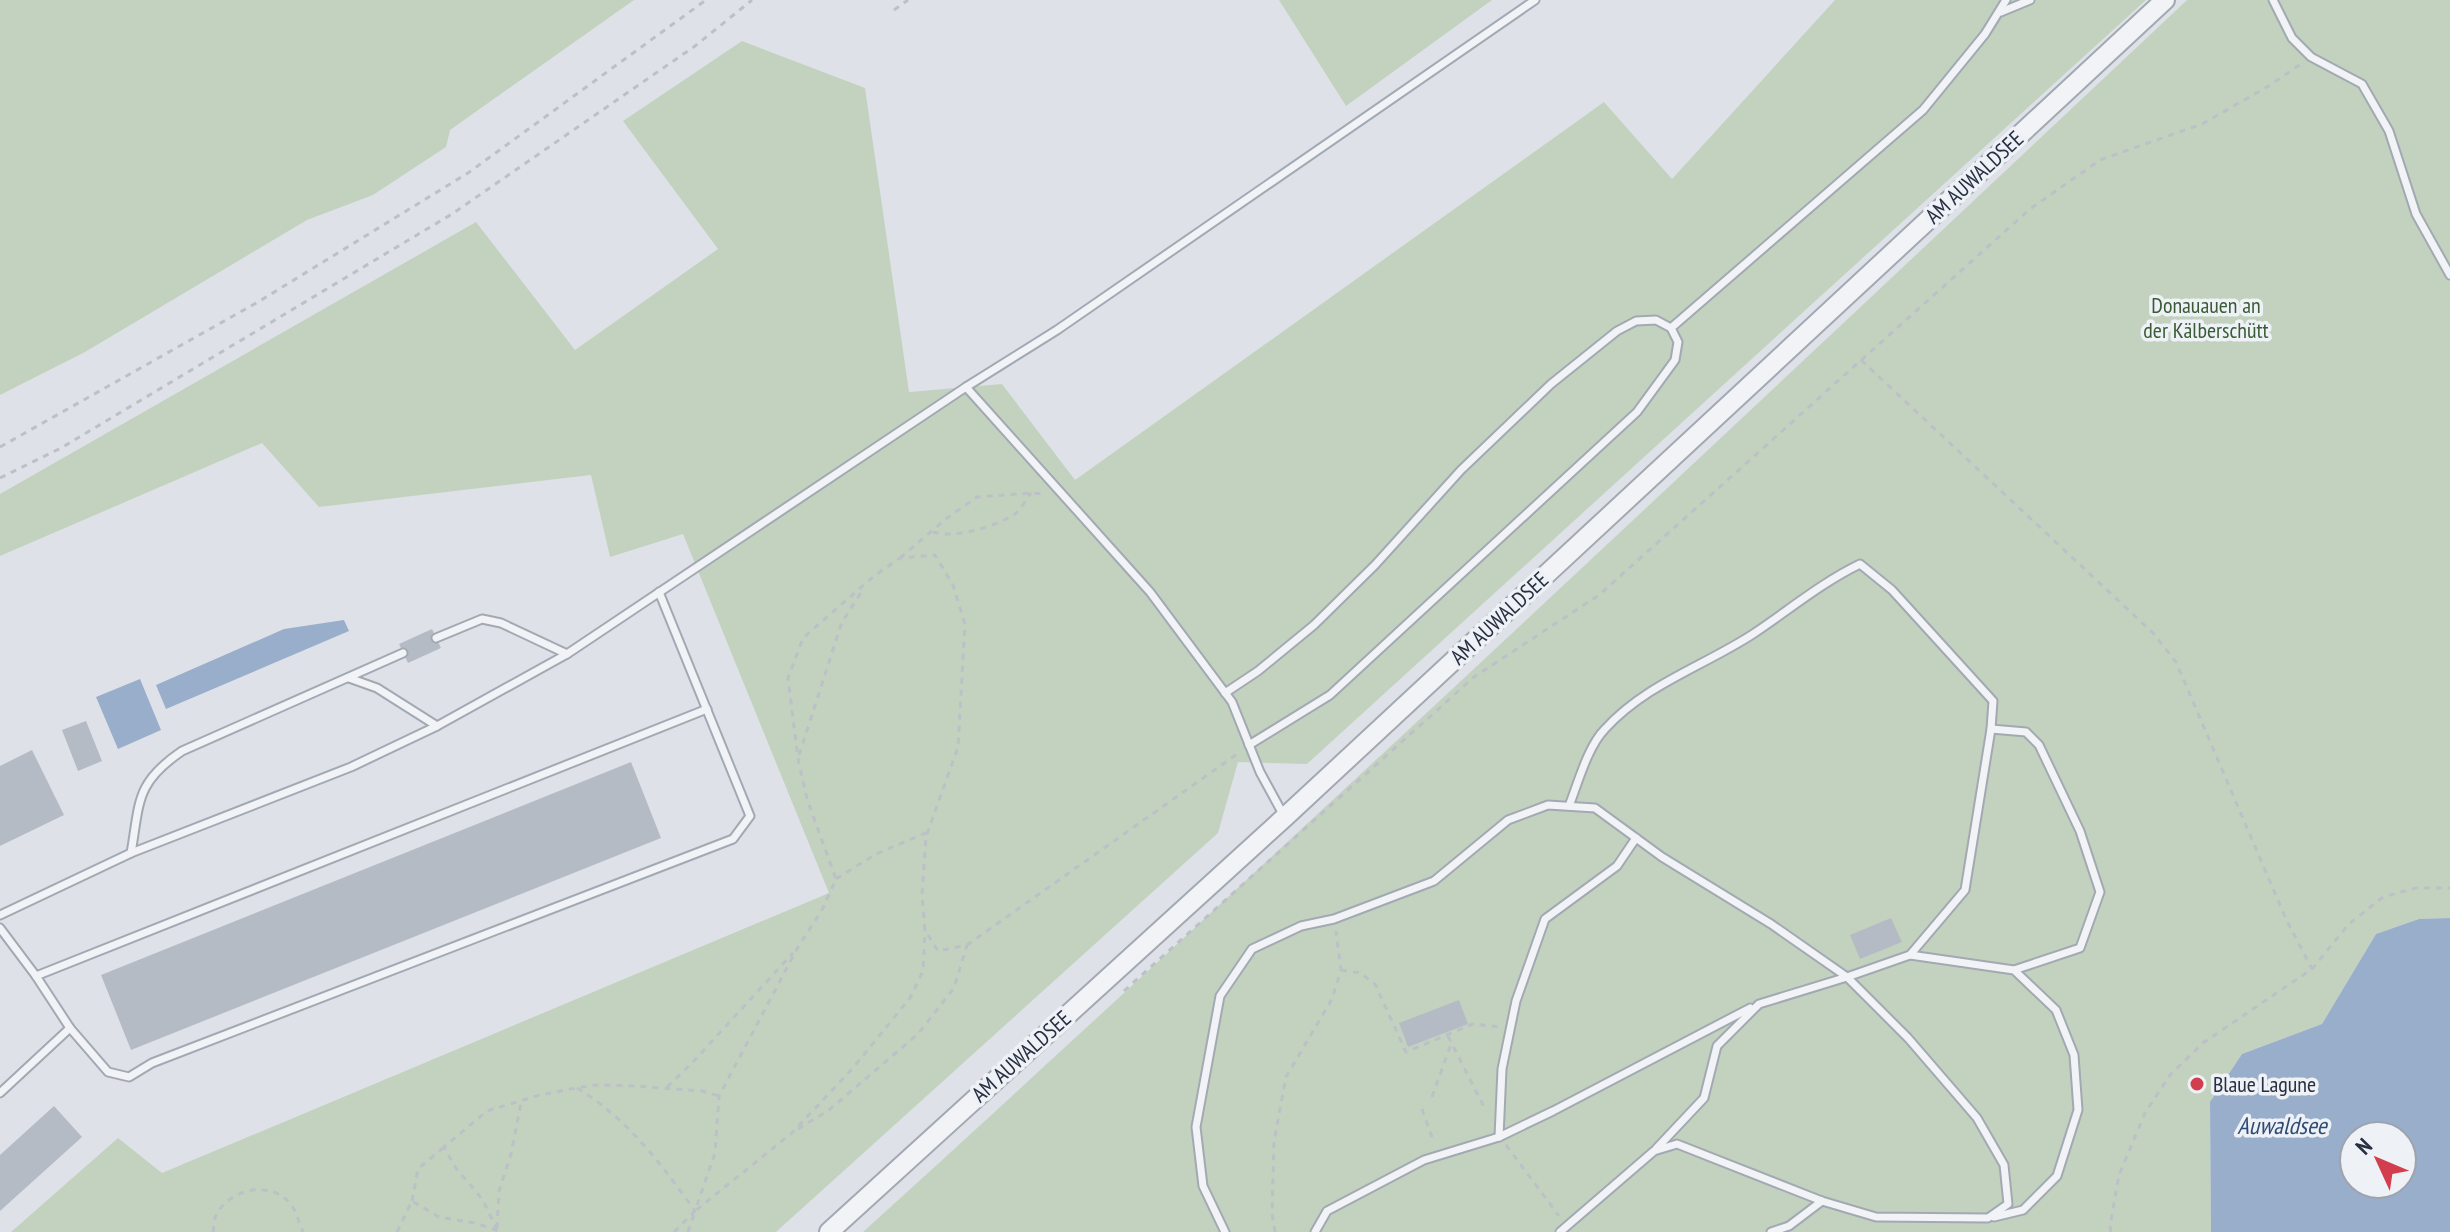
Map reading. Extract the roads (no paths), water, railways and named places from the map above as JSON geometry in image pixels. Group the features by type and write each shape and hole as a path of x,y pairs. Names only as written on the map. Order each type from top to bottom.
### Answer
{"street":[{"name":"AM AUWALDSEE","path":"829,1232 1285,817 2165,0"}],"lane":[{"path":"0,915 131,853 351,767 437,726 567,654 966,387 1057,330 1535,0"},
{"path":"1671,328 1923,110 1985,34 2006,0"},
{"path":"1996,16 2030,0"},
{"path":"2273,0 2292,38 2311,57 2362,84 2389,131 2416,214 2450,275"},
{"path":"1225,693 1258,671 1314,625 1375,565 1461,470 1551,384 1617,331 1636,321 1656,320 1671,328 1678,342 1675,360 1637,412 1330,695 1249,745"},
{"path":"966,387 1150,592 1232,702 1260,772 1285,817"},
{"path":"1569,806 1603,730 1655,687 1752,635 1832,578 1860,564 1892,590 1993,701 1965,890 1910,955"},
{"path":"0,928 70,1028 108,1072 129,1077 152,1063 733,839 750,816 659,592"},
{"path":"436,638 482,619 501,623 567,654"},
{"path":"131,853 141,792 160,766 182,751 403,653"},
{"path":"349,678 377,688 437,726"},
{"path":"36,976 707,709"},
{"path":"1315,1232 1327,1211 1424,1160 1499,1137 1759,1004 1910,955 2014,970 2080,948 2100,892 2080,831 2039,745 2026,732 1991,729"},
{"path":"1225,1232 1203,1186 1196,1127 1220,996 1252,949 1301,926 1334,919 1434,881 1508,820 1548,805 1595,808 1662,857 1771,924 1847,977 1908,1038 1977,1118 2004,1165 2008,1204 1988,1218"},
{"path":"1499,1137 1502,1069 1510,1029 1516,1001 1545,919 1617,866 1636,838"},
{"path":"1654,1151 1677,1144 1822,1201 1876,1217 1988,1218 2023,1210 2057,1176 2078,1110 2074,1055 2056,1010 2014,970"},
{"path":"1560,1232 1654,1151 1704,1098 1717,1046 1759,1004"},
{"path":"0,1093 70,1028"},
{"path":"1771,1232 1789,1226 1822,1201"}],"water":[{"path":"344,620 349,631 166,709 156,685 284,629"},
{"path":"140,679 161,730 118,749 96,697"},
{"name":"Auwaldsee","path":"2450,918 2450,1232 2211,1232 2210,1102 2242,1054 2322,1024 2376,934 2419,919"}],"place":[{"name":"Blaue Lagune","path":"2197,1084"}],"park label":[{"name":"Donauauen an der Kälberschütt","path":"2206,318"}]}
